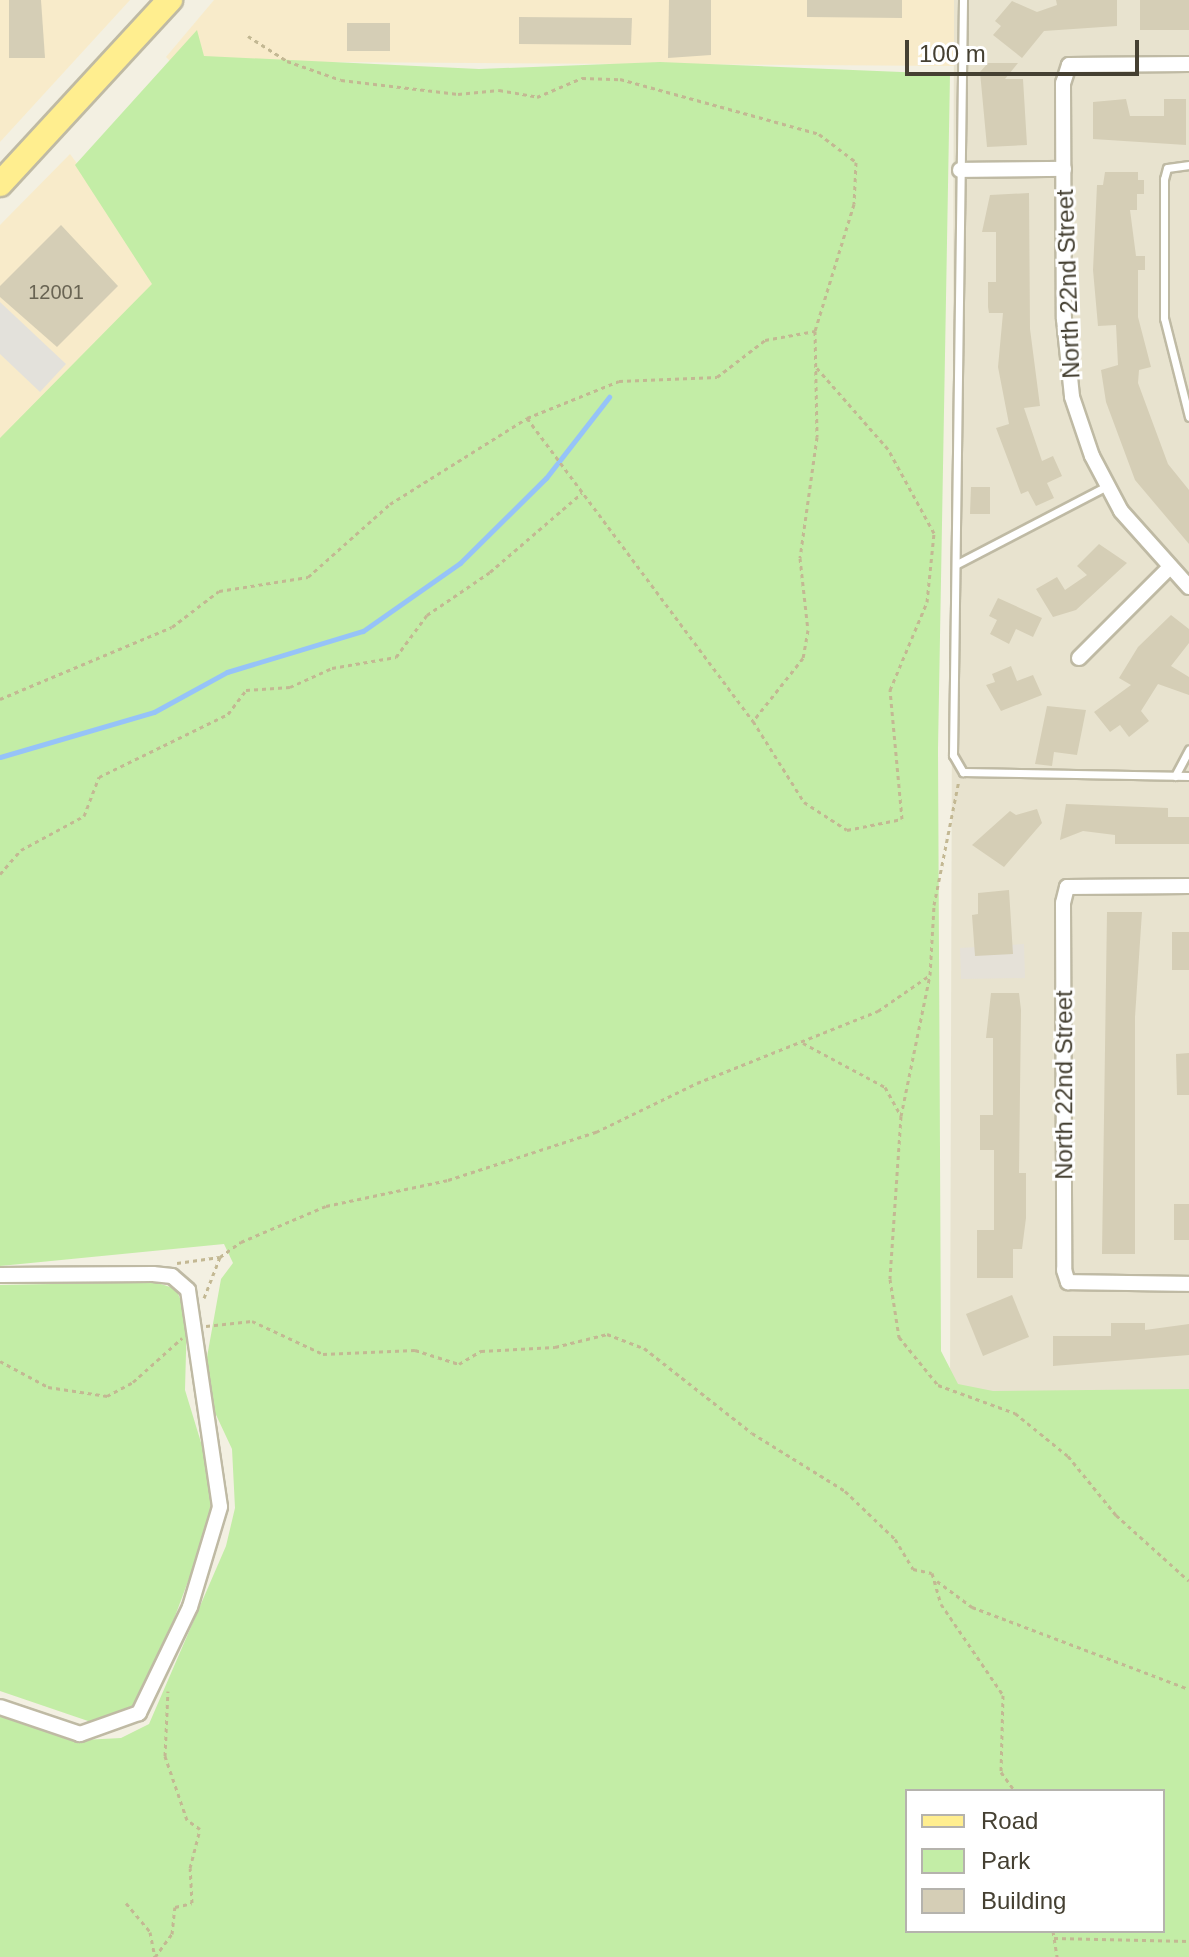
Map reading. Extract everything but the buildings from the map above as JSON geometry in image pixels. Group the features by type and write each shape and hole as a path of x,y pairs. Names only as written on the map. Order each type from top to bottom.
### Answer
{"main road":[{"path":"0,184 170,0"}],"street":[{"name":"North 22nd Street","path":"1189,64 1069,65 1063,83 1066,357 1080,424 1107,486 1139,536 1189,587"},
{"path":"960,170 1064,169"},
{"path":"1079,658 1168,569"},
{"name":"North 22nd Street","path":"1189,886 1067,887 1068,1282 1189,1284"},
{"path":"0,1275 153,1274 172,1276 188,1290 220,1507 190,1607 159,1680 132,1718 80,1734 0,1707"}],"lane":[{"path":"963,0 953,755 963,772 1189,776"},
{"path":"1189,165 1167,168 1164,179 1164,318 1189,417"},
{"path":"957,564 1107,486"},
{"path":"1175,776 1189,750"}],"path":[{"path":"248,36 287,61 341,80 537,97 582,78 620,79 750,110 819,134 856,162 854,204 815,331 817,437 800,558 806,644 803,658 753,721"},
{"path":"0,699 172,627 219,591 308,577 390,504 527,418 619,381 717,377 765,340 815,331"},
{"path":"527,418 753,721 804,802 847,830 902,819 890,690 927,602 934,533 888,449 816,366"},
{"path":"0,874 21,850 84,816 99,777 228,714 246,690 290,687 332,668 396,657 427,615 490,572 583,493"},
{"path":"963,772 953,790 955,820 934,905 930,975 901,1116 890,1279 899,1337 938,1385 1015,1413 1068,1456 1116,1515 1189,1581"},
{"path":"153,1274 192,1257 220,1257 326,1206 448,1180 596,1132 878,1011 930,975"},
{"path":"801,1042 885,1087 901,1116"},
{"path":"0,1361 48,1387 107,1396 133,1382 193,1324 215,1282 220,1257"},
{"path":"193,1324 252,1321 323,1354 394,1349 459,1364 481,1351 624,1337 690,1379 752,1433 845,1491 895,1539 913,1569 927,1571 972,1607 1189,1689"},
{"path":"937,1581 941,1604 1003,1695 1001,1772 1014,1789"},
{"path":"155,1957 172,1934 175,1907 192,1903 190,1868 200,1829 187,1820 165,1756 170,1709 167,1684 159,1680"},
{"path":"126,1903 150,1932 155,1957"},
{"path":"1053,1933 1057,1957"},
{"path":"1054,1938 1189,1941"}],"shaded area":[{"path":"0,0 130,0 0,142"},
{"path":"214,0 954,0 954,66 170,61 166,57"},
{"path":"954,0 1189,0 1189,1389 950,1398"},
{"path":"70,154 164,281 0,454 0,225"},
{"path":"0,302 66,364 40,392 0,354"},
{"path":"1024,944 1025,978 961,979 960,948"}],"green space":[{"path":"197,30 204,56 479,69 660,62 950,74 938,749 941,1351 958,1384 993,1391 1189,1389 1189,1957 0,1957 0,1713 83,1740 121,1738 149,1724 226,1546 235,1508 232,1449 210,1402 207,1357 221,1279 233,1263 224,1244 0,1266 0,438 152,284 75,165"},
{"path":"155,1282 176,1289 187,1315 185,1390 210,1472 210,1522 144,1700 118,1717 91,1722 0,1691 0,1285"}],"waterway":[{"path":"0,757 154,712 227,672 363,631 460,563 546,478 609,397"}]}
